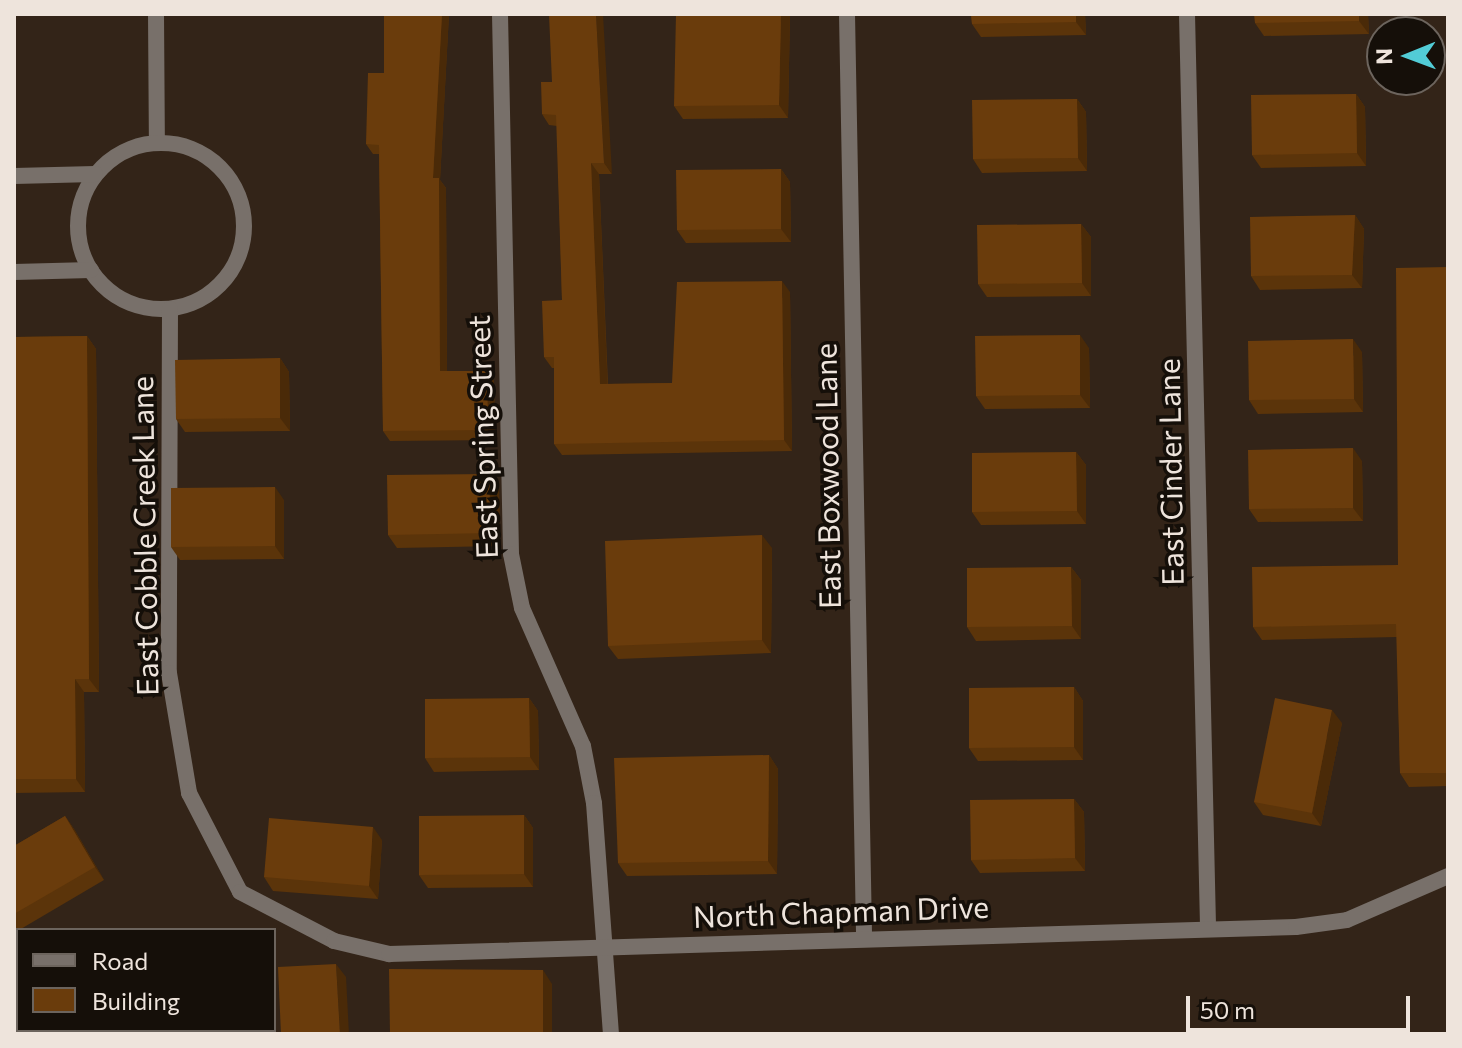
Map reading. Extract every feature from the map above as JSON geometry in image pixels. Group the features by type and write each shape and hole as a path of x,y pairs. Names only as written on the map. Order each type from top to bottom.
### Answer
{"street":[{"path":"156,14 157,142"},
{"name":"East Spring Street","path":"500,14 511,554 522,608 583,746 594,803 602,948 611,1034"},
{"name":"East Boxwood Lane","path":"847,14 864,937"},
{"name":"East Cinder Lane","path":"1187,14 1208,928"},
{"path":"14,176 95,174 134,146 157,142 185,146 221,169 242,205 244,233 221,284 170,309 125,301 91,270 78,222 95,174"},
{"path":"14,272 91,270"},
{"name":"East Cobble Creek Lane","path":"170,309 169,673 189,793 240,892"},
{"name":"North Chapman Drive","path":"240,892 334,941 389,954 1208,928 1347,920 1448,876"}],"building":[{"path":"384,14 442,14 433,178 439,178 440,371 487,371 488,430 383,431 379,145 366,144 368,73 384,73"},
{"path":"549,14 596,14 604,163 591,163 600,384 672,383 677,282 782,281 784,440 554,444 554,357 544,357 542,301 562,300 556,115 542,114 541,82 552,82"},
{"path":"676,14 781,14 779,105 674,106"},
{"path":"971,14 1076,14 1076,22 972,24"},
{"path":"1254,14 1359,14 1359,21 1255,23"},
{"path":"1356,94 1357,153 1252,155 1251,95"},
{"path":"1077,99 1078,158 973,159 972,100"},
{"path":"781,169 781,229 677,230 676,170"},
{"path":"1355,215 1352,275 1251,276 1250,217"},
{"path":"1081,224 1082,283 978,284 977,225"},
{"path":"1448,267 1448,773 1400,773 1396,624 1253,627 1252,567 1398,565 1396,268"},
{"path":"1080,335 1080,395 976,396 975,336"},
{"path":"87,336 89,679 75,679 76,779 14,779 14,337"},
{"path":"1353,339 1354,399 1249,400 1248,341"},
{"path":"280,358 280,418 176,419 175,360"},
{"path":"1353,448 1353,508 1249,509 1248,450"},
{"path":"1076,452 1077,511 972,512 972,453"},
{"path":"489,474 491,533 388,535 387,475"},
{"path":"275,487 275,546 171,547 171,488"},
{"path":"762,535 762,640 608,646 605,541"},
{"path":"1071,567 1072,626 967,627 967,568"},
{"path":"1074,687 1074,747 969,748 969,688"},
{"path":"529,698 530,757 425,758 425,699"},
{"path":"1275,698 1332,710 1312,813 1254,802"},
{"path":"769,755 768,861 618,863 614,758"},
{"path":"1074,799 1075,858 971,860 970,800"},
{"path":"524,815 524,874 419,875 419,816"},
{"path":"65,816 95,867 14,914 14,846"},
{"path":"269,818 373,827 369,886 264,877"},
{"path":"16,961 16,1032 56,1034 14,1034"},
{"path":"336,964 340,1034 281,1034 278,967"},
{"path":"389,969 543,970 543,1034 390,1034"},
{"path":"128,1032 194,1032 193,1034"}]}
